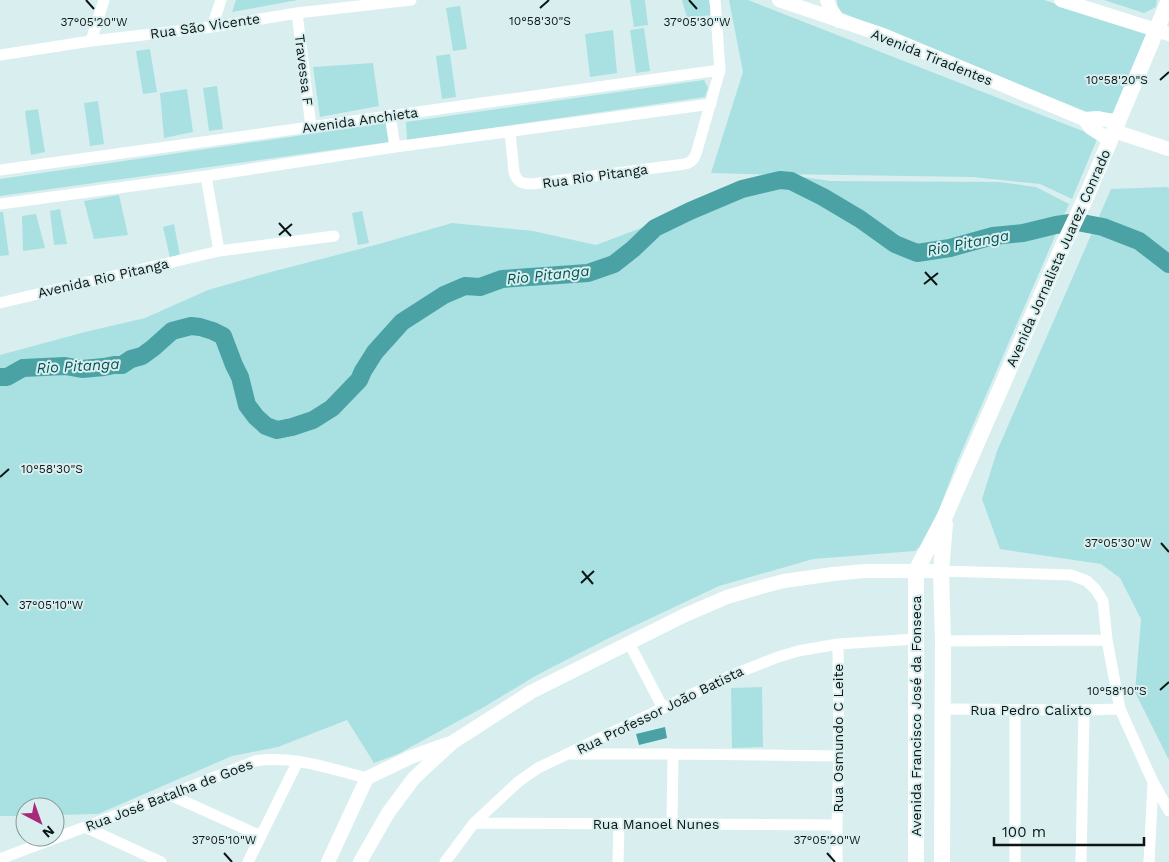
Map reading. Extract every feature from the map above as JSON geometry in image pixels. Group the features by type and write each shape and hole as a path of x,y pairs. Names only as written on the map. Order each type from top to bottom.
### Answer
{"main road":[{"name":"Avenida Jornalista Juarez Conrado","path":"916,571 945,516 1114,131 1163,31 1169,0"},
{"name":"Avenida Jornalista Juarez Conrado","path":"941,572 945,516"},
{"name":"Avenida Francisco José da Fonseca","path":"916,571 916,862"},
{"name":"Avenida Francisco José da Fonseca","path":"941,572 942,862"}],"street":[{"path":"91,41 104,0"},
{"path":"212,27 221,0"},
{"name":"Rua São Vicente","path":"0,55 91,41 212,27 297,13 331,5 411,0"},
{"path":"0,204 711,104 720,70 715,0"},
{"name":"Avenida Tiradentes","path":"779,0 883,36 1084,119 1092,128 1114,131"},
{"path":"827,0 830,8 839,20"},
{"path":"1061,0 1163,31"},
{"name":"Travessa F","path":"297,13 311,127"},
{"name":"Avenida Anchieta","path":"0,170 720,70"},
{"name":"Rua Rio Pitanga","path":"510,132 514,172 516,178 525,184 685,164 692,162 697,153 711,104"},
{"path":"390,115 395,148"},
{"name":"Avenida Tiradentes","path":"1084,119 1097,118 1114,131"},
{"path":"1114,131 1169,149"},
{"path":"206,176 219,251 334,236"},
{"name":"Avenida Rio Pitanga","path":"0,303 219,251"},
{"path":"360,862 388,813 414,778 453,742 531,692 685,615 727,597 784,581 865,571 1062,574 1087,580 1103,601 1107,640 1120,709 1153,782 1169,811"},
{"name":"Rua Professor João Batista","path":"445,862 474,823 525,776 663,708 751,667 778,657 838,644 916,640"},
{"path":"942,641 1107,640"},
{"path":"629,643 663,708"},
{"name":"Rua Osmundo C Leite","path":"837,862 839,756 838,644"},
{"name":"Rua Pedro Calixto","path":"942,709 1015,711 1120,709"},
{"path":"1081,862 1084,710"},
{"path":"1015,711 1015,862"},
{"path":"328,862 367,778 411,757 453,742"},
{"path":"567,754 839,756"},
{"path":"672,823 673,754"},
{"name":"Rua José Batalha de Goes","path":"0,859 255,761 270,759 298,761 367,778"},
{"path":"248,862 298,761"},
{"path":"390,767 409,770 413,773 414,778"},
{"path":"1149,862 1153,782"},
{"path":"170,795 261,836"},
{"name":"Rua Manoel Nunes","path":"474,823 837,825"},
{"path":"618,862 619,824"},
{"path":"85,826 161,862"}],"shaded area":[{"path":"236,0 298,0 232,12"},
{"path":"630,0 645,0 648,25 634,27"},
{"path":"682,0 709,0 712,15 687,18"},
{"path":"729,0 748,0 1098,137 1072,199 1040,184 973,177 780,174 831,181 999,182 1036,187 1069,204 957,462 928,539 915,551 813,559 719,586 613,636 537,675 484,707 398,754 374,763 347,720 278,747 232,756 98,814 65,815 65,797 15,797 15,816 0,816 0,355 145,318 208,290 452,223 533,231 596,245 649,225 713,194 777,175 711,173 743,72"},
{"path":"837,0 1044,0 1147,34 1114,112 1102,118 838,11"},
{"path":"1104,0 1157,0 1156,7 1144,13"},
{"path":"460,6 467,49 453,51 446,8"},
{"path":"644,28 650,71 636,73 630,30"},
{"path":"613,30 617,73 590,77 585,34"},
{"path":"150,49 157,92 143,94 136,51"},
{"path":"450,54 456,97 442,99 436,56"},
{"path":"373,63 379,106 320,117 313,67"},
{"path":"704,80 708,88 705,97 407,140 406,122"},
{"path":"217,86 223,129 209,131 203,88"},
{"path":"187,89 193,132 164,138 160,93"},
{"path":"98,101 104,144 90,146 84,103"},
{"path":"38,109 45,152 31,155 25,111"},
{"path":"386,123 389,142 0,196 0,179"},
{"path":"1169,188 1169,760 1135,692 1141,619 1120,578 1101,564 1000,549 982,499 997,451 1111,189"},
{"path":"119,195 128,235 94,239 84,201"},
{"path":"60,209 67,244 54,245 50,211"},
{"path":"362,211 369,243 358,245 352,213"},
{"path":"0,212 3,212 9,255 0,256"},
{"path":"36,214 45,248 23,251 22,216"},
{"path":"174,224 180,256 170,258 163,227"},
{"path":"762,687 763,747 732,748 731,688"},
{"path":"665,727 667,738 639,745 636,734"}],"waterway":[{"name":"Rio Pitanga","path":"0,377 7,377 23,368 65,366 82,369 122,365 131,359 142,356 172,331 191,326 200,327 223,336 240,377 247,405 256,417 266,426 277,430 292,427 313,420 332,408 359,380 375,352 402,322 444,295 465,286 480,287 502,279 588,273 614,264 655,228 690,211 742,189 780,180 791,181 823,197 860,219 895,244 917,253 950,248 993,236 1023,233 1077,222 1103,227 1139,241 1169,264"}]}
